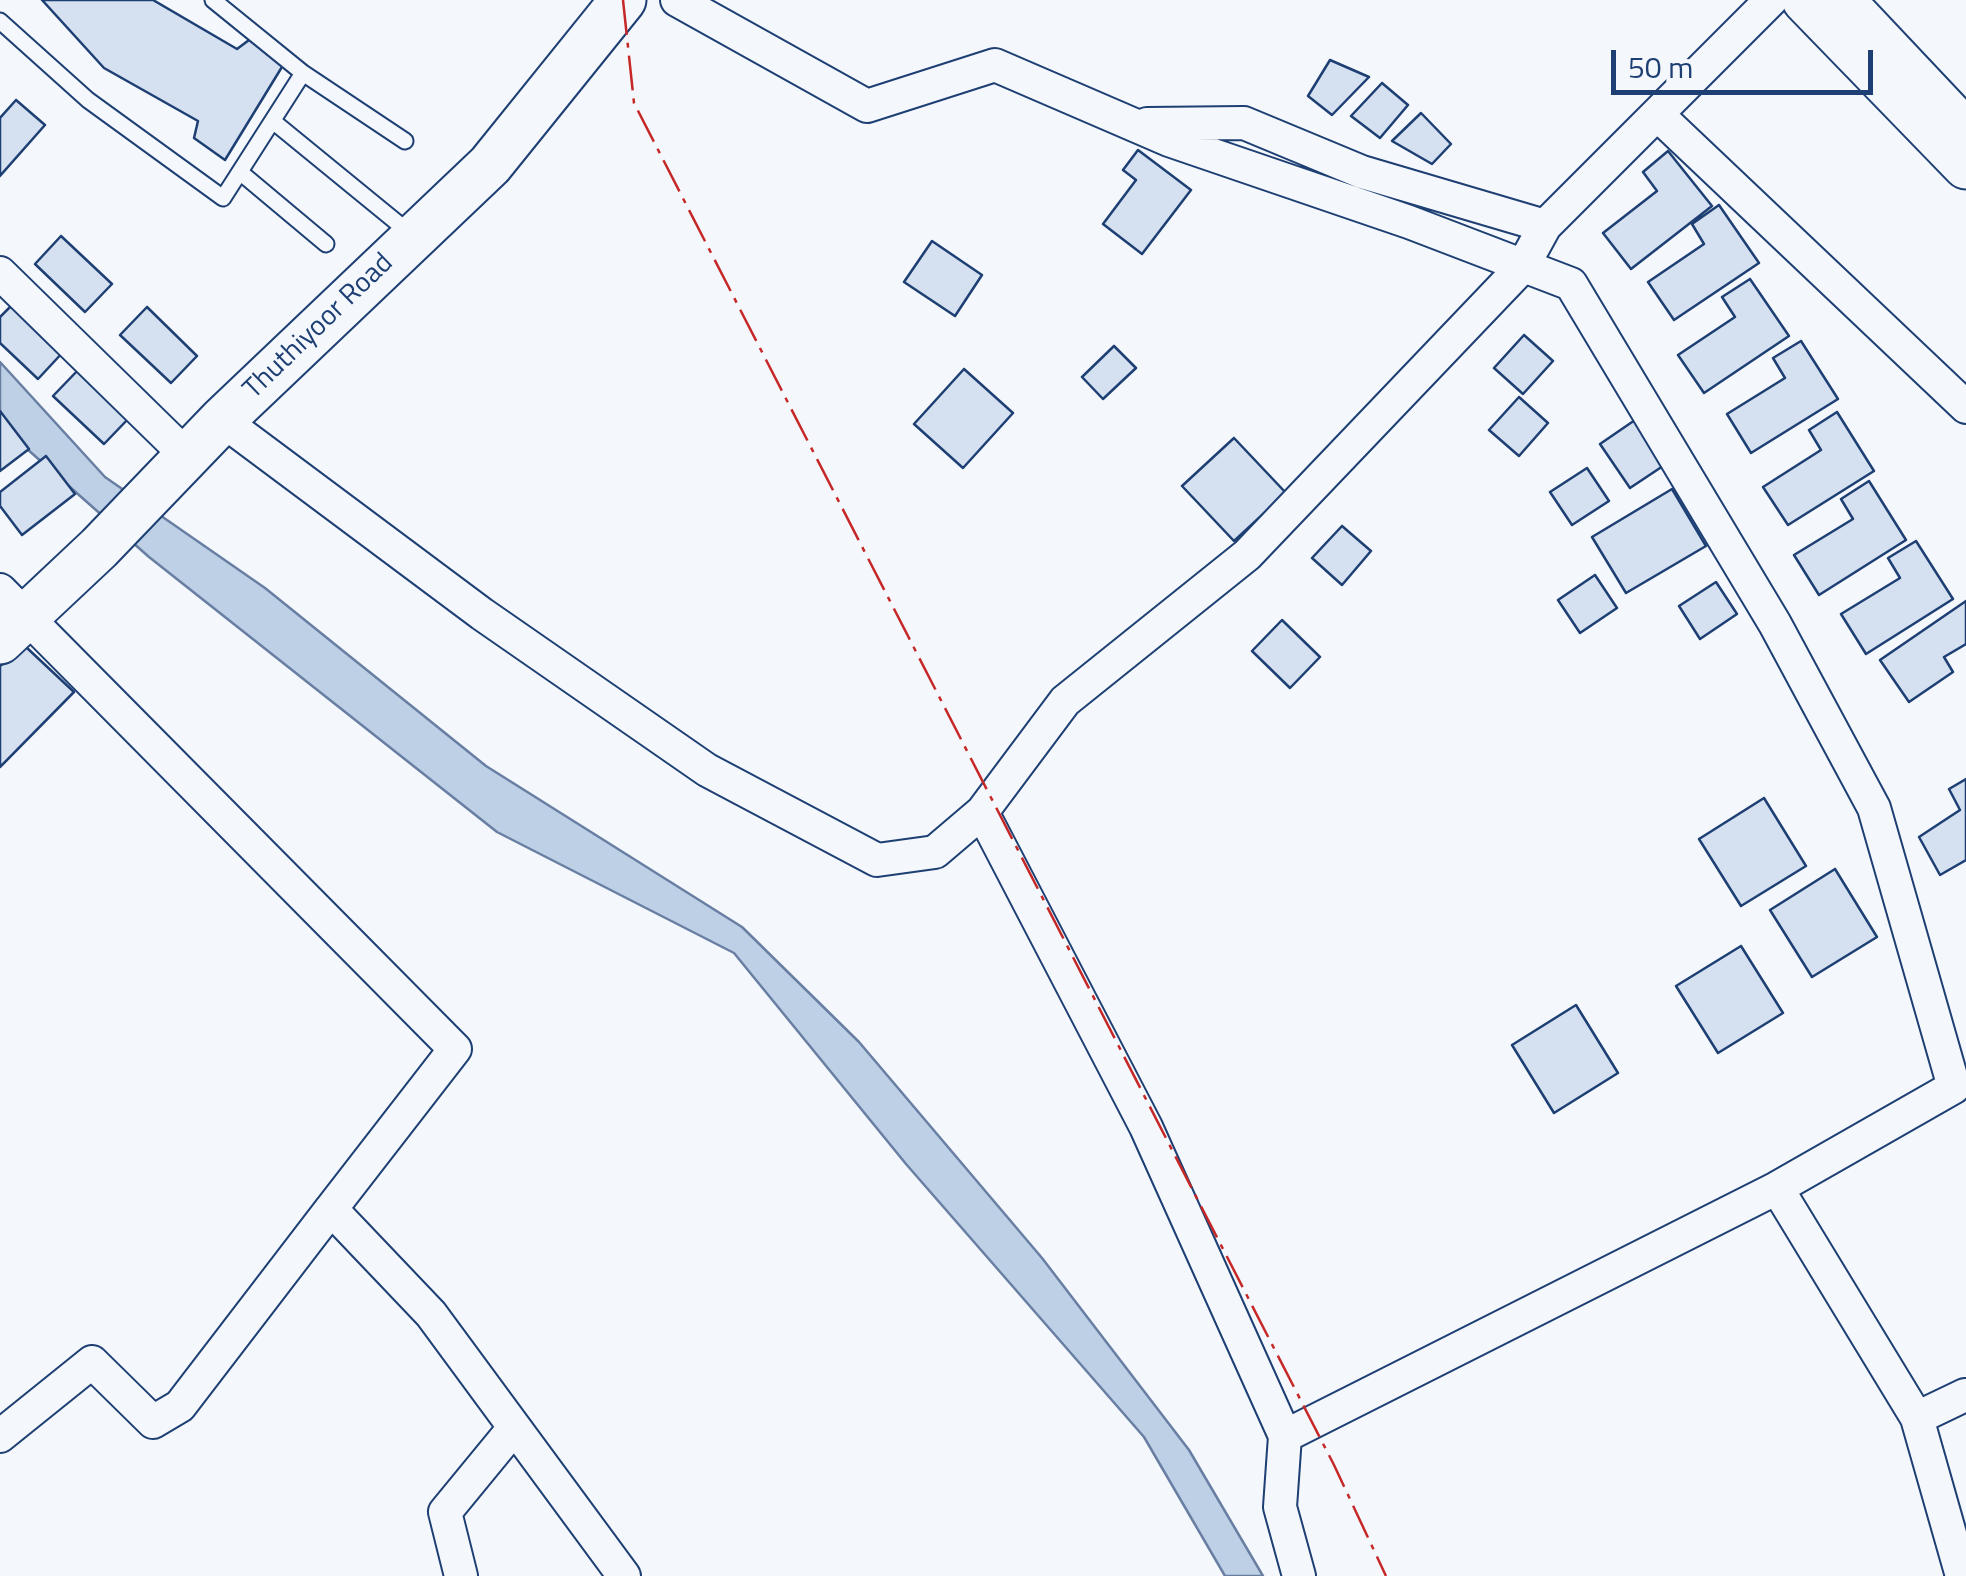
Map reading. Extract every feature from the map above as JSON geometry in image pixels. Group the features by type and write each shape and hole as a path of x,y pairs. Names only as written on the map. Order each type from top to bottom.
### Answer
{"main road":[{"name":"Thuthiyoor Road","path":"9,616 99,548 175,466 490,165 623,0"},
{"path":"1805,0 1966,166"}],"street":[{"path":"677,0 866,106 995,65 1126,124 1571,284 1776,624 1874,808 1960,1093 1285,1436"},
{"path":"222,420 482,614 706,770 878,860 935,852 982,812 1065,701 1247,555 1523,266 1545,226 1771,0"},
{"path":"1850,0 1966,122"},
{"path":"1659,116 1966,407"},
{"path":"1126,124 1244,123 1362,172 1545,226"},
{"path":"0,273 175,466"},
{"path":"0,1436 92,1362 153,1422 180,1406 455,1049 9,616"},
{"path":"982,812 1146,1127 1285,1436 1280,1506 1300,1576"},
{"path":"1777,1188 1917,1418 1962,1576"},
{"path":"331,1209 430,1314 624,1576"},
{"path":"1917,1418 1965,1396"},
{"path":"461,1576 445,1512 514,1428"}],"lane":[{"path":"212,0 303,73 405,141"},
{"path":"0,22 88,100 223,198 303,73"},
{"path":"274,122 414,237"},
{"path":"240,172 326,244"}],"water":[{"path":"0,362 105,477 265,588 486,766 742,927 859,1042 1042,1258 1189,1450 1263,1576 1225,1576 1144,1437 906,1164 734,953 497,832 149,557 0,425"}],"building":[{"path":"42,0 153,0 237,49 249,40 285,62 225,160 194,138 198,121 104,68"},
{"path":"1330,60 1369,77 1332,115 1308,96"},
{"path":"1382,83 1408,105 1380,138 1351,116"},
{"path":"16,100 45,125 0,176 0,118"},
{"path":"1421,113 1451,144 1432,164 1392,141"},
{"path":"1138,150 1191,190 1142,254 1103,224 1136,180 1123,170"},
{"path":"1668,151 1712,206 1631,269 1603,233 1657,191 1643,172"},
{"path":"1719,205 1759,263 1674,320 1648,282 1704,244 1692,224"},
{"path":"61,236 112,284 85,312 35,264"},
{"path":"932,241 982,275 955,316 904,282"},
{"path":"1750,279 1789,336 1704,393 1678,355 1735,317 1722,297"},
{"path":"14,303 64,351 38,379 0,343 0,317"},
{"path":"147,307 197,356 171,383 120,335"},
{"path":"1524,335 1553,361 1523,394 1494,368"},
{"path":"1801,341 1838,399 1751,453 1727,414 1785,378 1773,358"},
{"path":"1114,346 1136,368 1103,399 1082,377"},
{"path":"80,368 130,417 104,444 53,396"},
{"path":"964,369 1013,413 963,468 914,424"},
{"path":"1519,397 1548,423 1519,456 1489,430"},
{"path":"0,411 29,449 0,471"},
{"path":"1837,412 1874,471 1788,525 1763,487 1821,450 1809,430"},
{"path":"1635,420 1666,464 1630,488 1600,444"},
{"path":"1234,438 1286,493 1234,541 1182,486"},
{"path":"46,456 75,494 22,535 0,506 0,492"},
{"path":"1587,468 1609,501 1572,525 1550,492"},
{"path":"1869,481 1906,540 1819,595 1794,555 1853,519 1841,499"},
{"path":"1672,489 1706,546 1626,593 1592,537"},
{"path":"1342,526 1371,551 1342,585 1312,558"},
{"path":"1916,541 1953,599 1866,654 1841,614 1900,578 1888,558"},
{"path":"1595,575 1617,608 1580,633 1558,600"},
{"path":"1716,582 1737,614 1700,639 1679,606"},
{"path":"1966,601 1966,644 1944,657 1953,672 1909,702 1880,660"},
{"path":"1282,620 1320,657 1290,688 1252,651"},
{"path":"26,647 74,692 0,767 0,666"},
{"path":"1966,779 1966,860 1940,875 1919,837 1960,810 1949,789"},
{"path":"1764,798 1806,866 1741,906 1699,839"},
{"path":"1835,869 1877,937 1812,977 1770,910"},
{"path":"1741,946 1783,1013 1718,1053 1676,986"},
{"path":"1576,1005 1618,1073 1554,1113 1512,1045"}],"power":[{"path":"623,0 634,103 1334,1465 1386,1576"}]}
